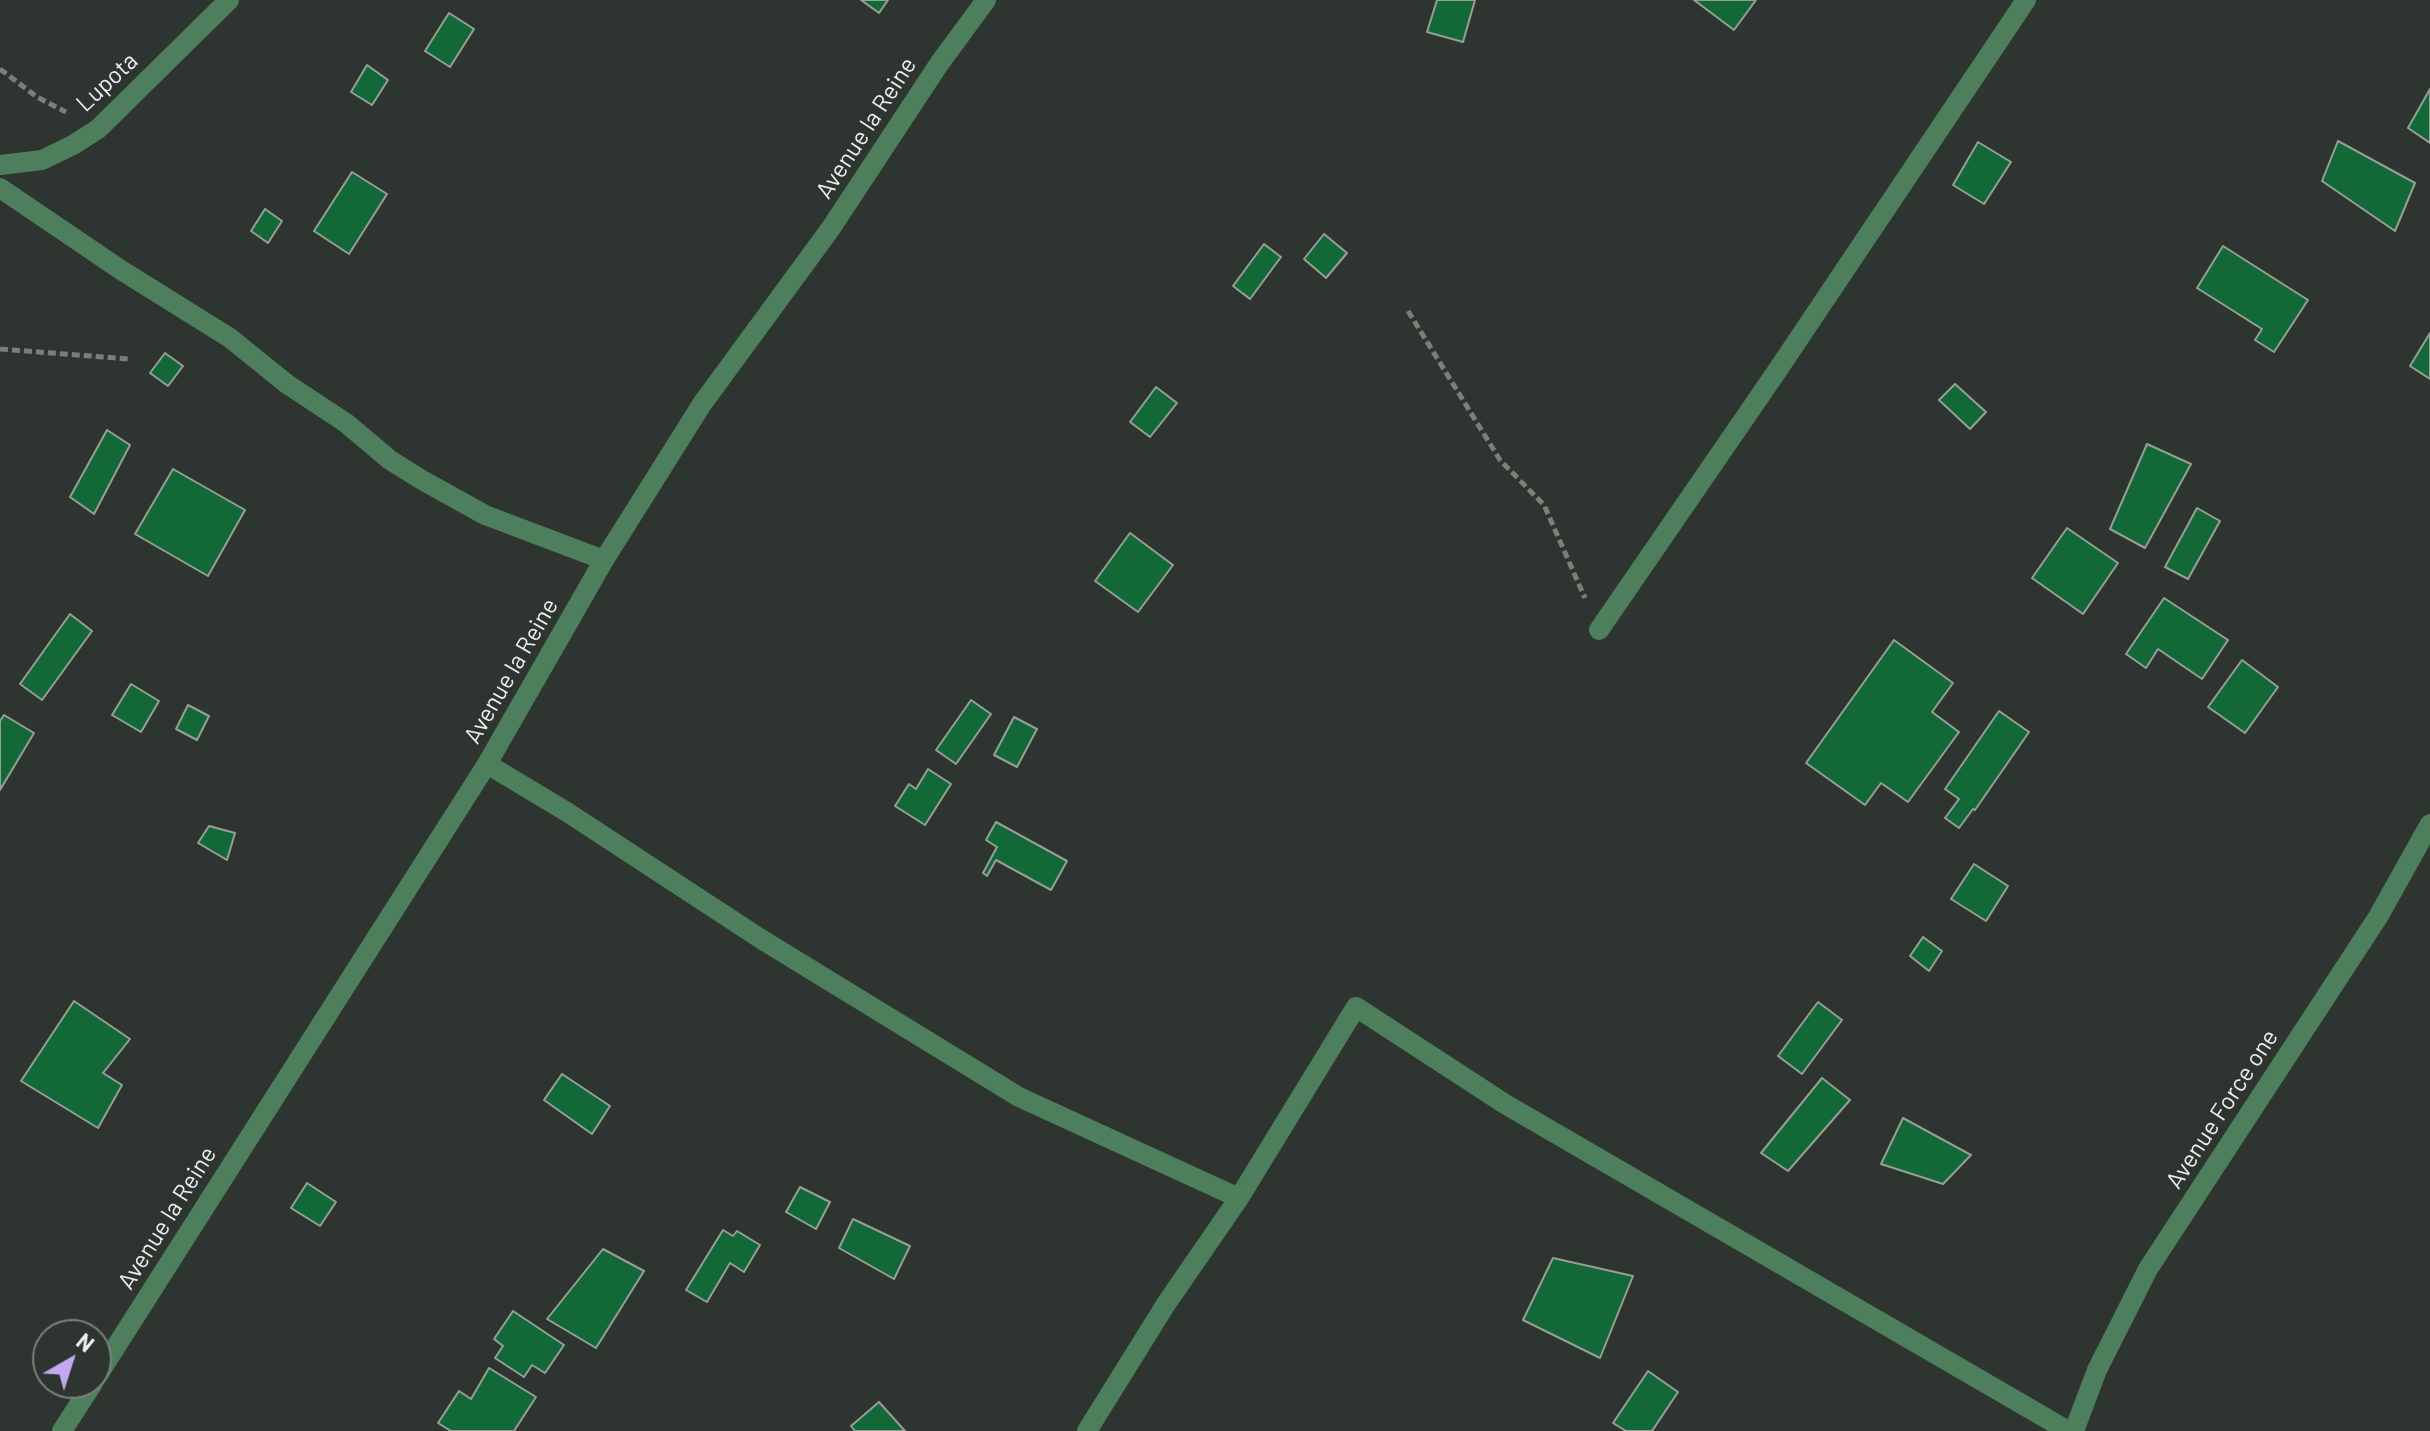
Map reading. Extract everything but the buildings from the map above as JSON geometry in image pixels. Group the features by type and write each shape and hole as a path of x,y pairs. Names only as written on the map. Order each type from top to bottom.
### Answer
{"street":[{"name":"Lupota","path":"0,165 42,160 98,129 229,0"},
{"name":"Avenue la Reine","path":"112,1353 487,764 604,560 702,404 831,228 939,64 986,0"},
{"path":"1599,630 2026,0"},
{"path":"0,188 121,270 230,338 287,384 346,423 390,460 422,480 485,515 604,560"},
{"path":"487,764 567,812 761,939 1019,1097 1239,1198"},
{"name":"Avenue Force one","path":"2071,1431 2097,1370 2148,1269 2369,930 2430,824"},
{"path":"1087,1431 1166,1304 1239,1198 1356,1007 1505,1104 2071,1431"},
{"path":"62,1431 83,1399"}],"path":[{"path":"0,69 37,97 98,129"},
{"path":"1408,311 1500,460 1544,505 1599,630"},
{"path":"0,349 129,359"}]}
